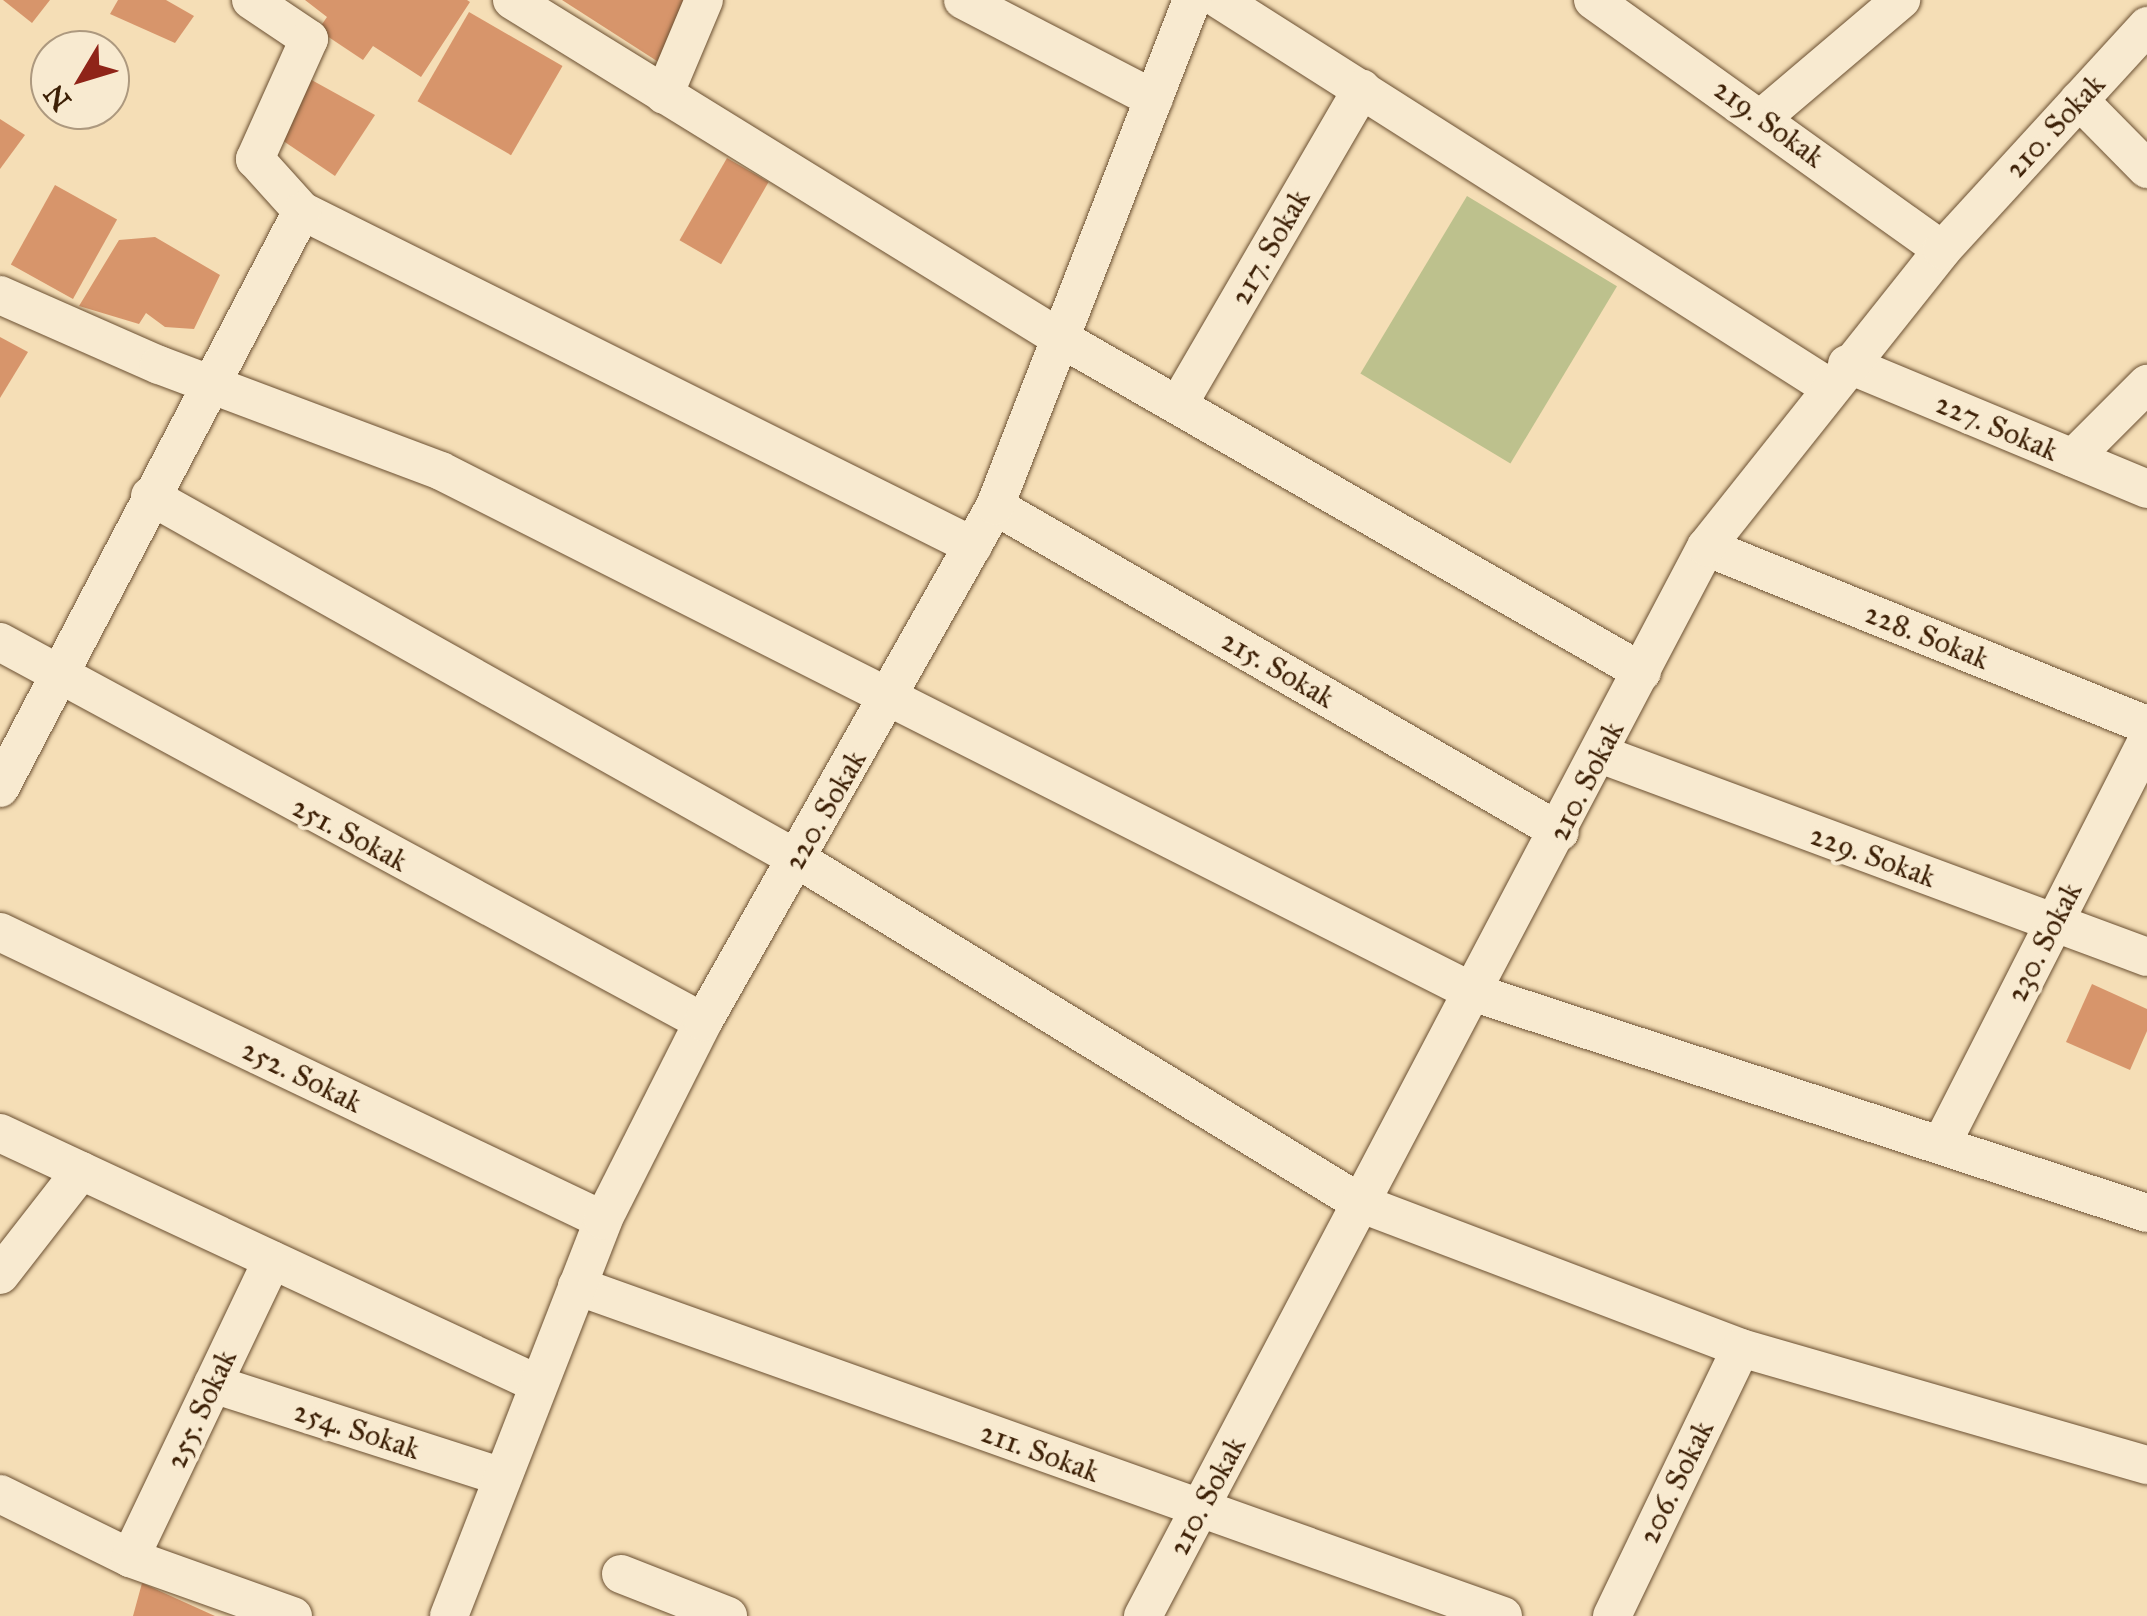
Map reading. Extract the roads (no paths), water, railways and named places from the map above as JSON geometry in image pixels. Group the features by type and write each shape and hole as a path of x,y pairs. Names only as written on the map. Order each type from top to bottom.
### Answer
{"street":[{"path":"251,0 308,39 255,159 302,211 974,546"},
{"path":"512,0 1060,338 1642,672"},
{"path":"664,95 704,0"},
{"path":"963,0 1154,99"},
{"name":"220. Sokak","path":"448,1616 603,1220 703,1022 995,506 1192,0"},
{"name":"227. Sokak","path":"1220,0 1838,376 2072,458 2147,489"},
{"name":"219. Sokak","path":"1594,0 1764,116 1942,250"},
{"path":"1764,116 1901,0"},
{"name":"210. Sokak","path":"1143,1616 1560,832 1706,547 1838,376 1942,250 2147,26"},
{"name":"217. Sokak","path":"1178,405 1362,89"},
{"path":"2079,100 2147,169"},
{"path":"0,788 302,211"},
{"path":"0,294 209,383 441,471 1475,993 1941,1144 2144,1205"},
{"path":"2072,458 2147,384"},
{"path":"150,496 796,859 1362,1204 1740,1348 2147,1465"},
{"name":"215. Sokak","path":"995,506 1560,832"},
{"name":"228. Sokak","path":"1706,547 2147,726"},
{"name":"251. Sokak","path":"0,642 57,677 703,1022"},
{"name":"230. Sokak","path":"1941,1144 2147,740"},
{"name":"229. Sokak","path":"1600,754 2147,957"},
{"name":"252. Sokak","path":"0,932 603,1220"},
{"path":"0,1133 538,1384"},
{"path":"0,1274 81,1171"},
{"name":"255. Sokak","path":"130,1558 272,1260"},
{"name":"211. Sokak","path":"577,1286 1503,1616"},
{"name":"206. Sokak","path":"1612,1616 1740,1348"},
{"name":"254. Sokak","path":"213,1384 502,1476"},
{"path":"0,1494 130,1558 294,1616"},
{"path":"621,1574 728,1616"}]}
